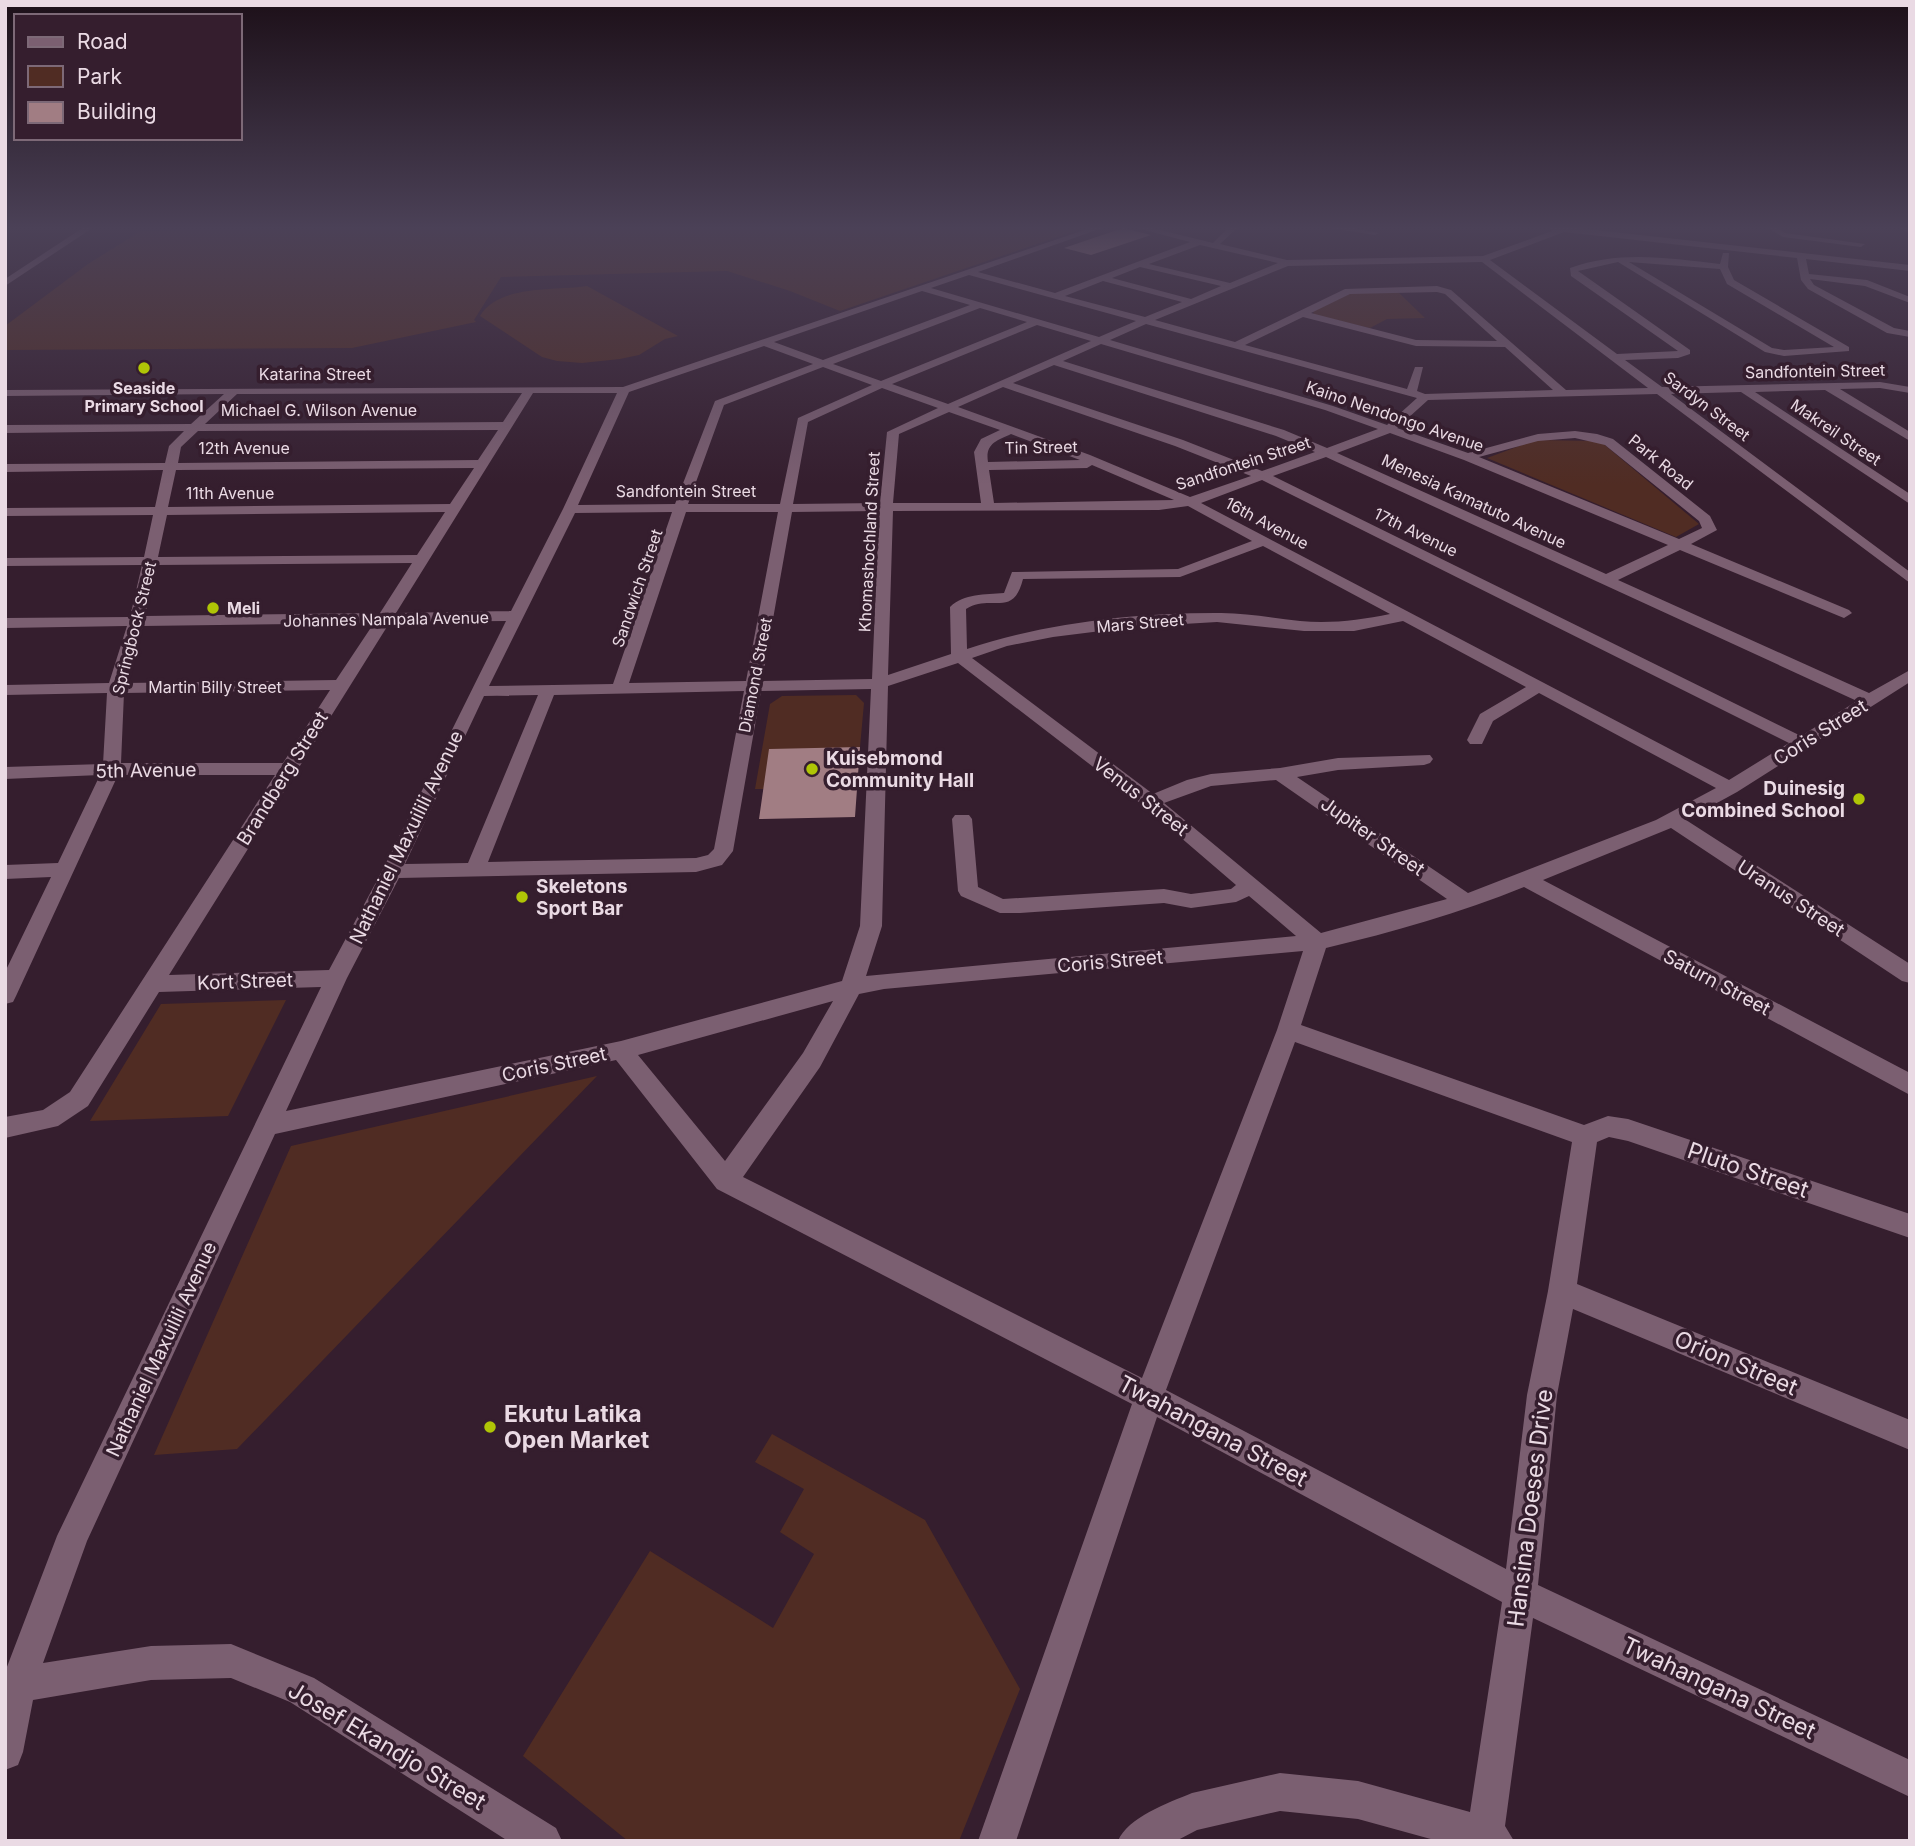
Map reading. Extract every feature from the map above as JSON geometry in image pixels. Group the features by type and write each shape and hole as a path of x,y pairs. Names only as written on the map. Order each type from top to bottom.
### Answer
{"street":[{"path":"624,390 847,313"},
{"name":"Sandwich Street","path":"619,690 719,403 958,313"},
{"name":"Kaino Nendongo Avenue","path":"1008,313 1303,400 1468,457 1844,613"},
{"path":"1121,313 1425,397"},
{"name":"Khomashochland Street","path":"852,987 871,926 886,508 893,432 1164,313"},
{"path":"1236,345 1300,313"},
{"path":"1301,313 1416,343 1507,344"},
{"path":"1472,313 1563,393"},
{"name":"Sardyn Street","path":"1558,313 1910,579"},
{"path":"1616,356 1678,355 1686,352 1631,313"},
{"path":"1708,313 1769,350 1784,353 1845,349 1783,313"},
{"path":"1859,313 1891,331 1910,334"},
{"name":"Diamond Street","path":"392,871 696,865 715,860 723,851 802,420 880,385 1038,322"},
{"name":"16th Avenue","path":"763,342 1010,430 1190,502 1730,788"},
{"name":"Menesia Kamatuto Avenue","path":"1053,361 1280,433 1870,700"},
{"path":"1411,393 1419,369"},
{"name":"17th Avenue","path":"1001,383 1179,443 1263,476 1802,743"},
{"name":"Sandfontein Street","path":"570,509 1159,506 1190,502 1388,430 1425,397 1880,385 1910,390"},
{"path":"1827,387 1910,437"},
{"name":"Brandberg Street","path":"5,1128 49,1119 79,1099 530,389"},
{"name":"Makreil Street","path":"1744,389 1910,500"},
{"name":"Springbock Street","path":"6,993 112,769 116,687 137,620 176,446 194,426 235,390"},
{"name":"Katarina Street","path":"5,393 624,390"},
{"name":"Nathaniel Maxuilili Avenue","path":"5,1752 18,1685 73,1536 336,978 392,871 478,691 570,509 624,390"},
{"name":"Michael G. Wilson Avenue","path":"5,429 507,426"},
{"path":"988,507 980,452 985,442 1010,430"},
{"name":"Park Road","path":"1468,457 1528,439 1586,435 1599,437 1609,442 1704,519 1710,530 1605,580"},
{"name":"12th Avenue","path":"5,468 482,464"},
{"name":"Tin Street","path":"984,466 1099,464"},
{"name":"11th Avenue","path":"5,512 455,508"},
{"path":"959,656 958,607 968,601 1009,597 1017,575 1180,573 1264,541"},
{"path":"5,562 421,559"},
{"name":"Mars Street","path":"478,691 879,684 1003,642 1053,632 1133,622 1224,617 1331,627 1354,626 1406,616"},
{"name":"Johannes Nampala Avenue","path":"5,623 515,617"},
{"name":"Venus Street","path":"959,656 1151,802 1317,942"},
{"name":"Coris Street","path":"265,1126 621,1050 852,987 884,981 1317,942 1465,901 1672,820 1730,788 1910,675"},
{"name":"Martin Billy Street","path":"5,690 340,685"},
{"path":"1476,740 1486,718 1539,686"},
{"path":"475,869 548,690"},
{"path":"1151,802 1201,781 1280,774 1338,764 1424,759"},
{"name":"5th Avenue","path":"5,773 112,769 287,769"},
{"name":"Jupiter Street","path":"1280,774 1465,901"},
{"path":"962,819 968,891 1000,905 1164,896 1191,901 1236,895 1250,885"},
{"name":"Uranus Street","path":"1672,820 1910,975"},
{"path":"5,872 64,870"},
{"name":"Saturn Street","path":"1525,879 1910,1086"},
{"path":"997,1841 1149,1397 1288,1030 1317,942"},
{"name":"Kort Street","path":"153,984 336,978"},
{"path":"621,1050 726,1181 811,1059 852,987"},
{"path":"1288,1030 1585,1136"},
{"name":"Pluto Street","path":"1585,1136 1608,1126 1628,1130 1910,1226"},
{"name":"Hansina Doeses Drive","path":"1137,1841 1192,1812 1280,1792 1358,1800 1490,1838 1542,1395 1562,1291 1585,1136"},
{"name":"Twahangana Street","path":"726,1181 1149,1397 1520,1594 1910,1779"},
{"name":"Orion Street","path":"1562,1291 1910,1435"},
{"name":"Josef Ekandjo Street","path":"18,1685 151,1663 231,1661 302,1690 543,1841"}],"green space":[{"path":"22,313 478,313 474,320 476,322 352,348 5,350 5,326"},
{"path":"483,313 636,313 678,336 665,339 639,355 620,359 582,363 557,361 542,357 480,316"},
{"path":"1420,313 1425,318 1387,319 1370,328 1314,315"},
{"path":"1535,440 1600,441 1699,524 1676,537 1487,458"},
{"path":"856,695 864,703 860,747 764,789 755,789 770,704 782,696"},
{"path":"286,1000 228,1116 90,1121 161,1004"},
{"path":"597,1076 237,1449 154,1455 291,1146"},
{"path":"772,1434 925,1520 1020,1689 959,1841 628,1841 523,1756 650,1551 773,1628 814,1554 780,1532 804,1489 755,1462"}],"building":[{"name":"Kuisebmond Community Hall","path":"860,747 855,817 759,819 769,749"}],"place":[{"name":"Seaside Primary School","path":"144,368"},
{"name":"Meli","path":"213,608"},
{"name":"Kuisebmond Community Hall","path":"812,769"},
{"name":"Duinesig Combined School","path":"1859,799"},
{"name":"Skeletons Sport Bar","path":"522,897"},
{"name":"Ekutu Latika Open Market","path":"490,1427"}]}
